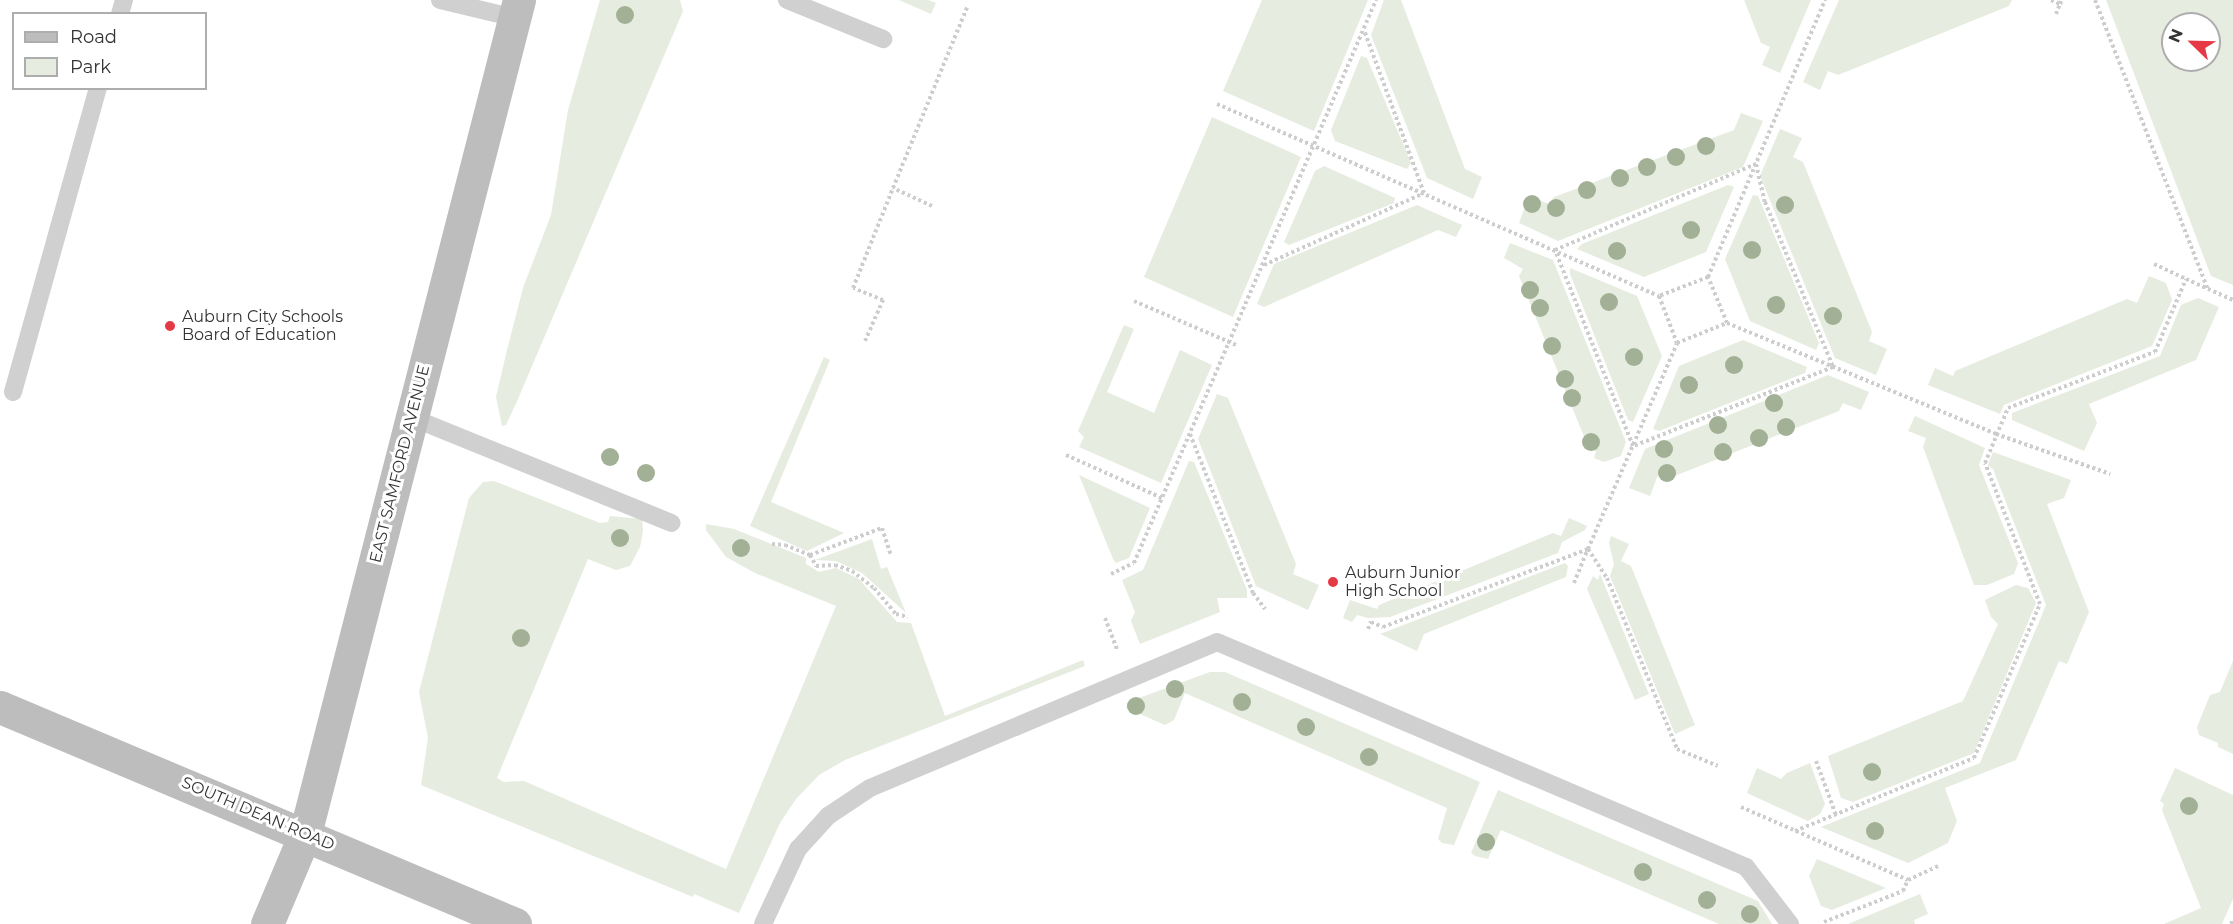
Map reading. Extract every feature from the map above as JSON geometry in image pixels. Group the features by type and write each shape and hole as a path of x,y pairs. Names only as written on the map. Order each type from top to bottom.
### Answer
{"street":[{"name":"EAST SAMFORD AVENUE","path":"267,924 305,834 517,9"},
{"name":"SOUTH DEAN ROAD","path":"0,706 514,924"}],"lane":[{"path":"440,0 517,9"},
{"path":"787,0 883,39"},
{"path":"13,392 98,90"},
{"path":"412,418 672,523"},
{"path":"763,924 798,849 828,816 870,788 1217,642 1746,867 1790,924"}],"path":[{"path":"1111,574 1134,563 1376,0"},
{"path":"1727,323 1708,277 1825,0"},
{"path":"2051,0 2061,2 2056,15"},
{"path":"2095,0 2207,288"},
{"path":"865,341 883,300 853,288 966,8"},
{"path":"1364,30 1424,193"},
{"path":"1217,104 1659,296 1677,342 1574,583"},
{"path":"1556,250 1756,164"},
{"path":"1756,164 1765,202 1833,367"},
{"path":"893,188 932,206"},
{"path":"1263,265 1424,193"},
{"path":"1556,250 1633,446"},
{"path":"2154,264 2233,300"},
{"path":"1659,296 1708,277"},
{"path":"1796,831 1974,758 2040,604 1985,463 1996,434 2008,408 2155,352 2186,279"},
{"path":"1134,301 1236,345"},
{"path":"1677,342 1727,323 1996,434 2110,474"},
{"path":"1633,446 1833,367"},
{"path":"1190,433 1253,594 1265,609"},
{"path":"1066,456 1162,498"},
{"path":"810,555 882,528 891,555"},
{"path":"772,544 785,545 810,555 816,566 835,565 852,570 874,588 896,614 908,617"},
{"path":"1368,629 1371,622 1383,627 1588,549"},
{"path":"1588,549 1607,578 1677,748 1718,766"},
{"path":"1106,618 1120,659"},
{"path":"1816,761 1836,815"},
{"path":"1740,807 1908,880"},
{"path":"1824,922 1903,891 1908,880 1940,865"},
{"path":"2231,924 2233,919"}],"green space":[{"path":"600,0 680,0 683,11 518,399 506,425 502,426 496,397 523,288 551,215 568,110"},
{"path":"899,0 928,0 936,3 931,14"},
{"path":"1262,0 1368,0 1314,131 1223,91"},
{"path":"1384,0 1401,0 1465,169 1482,177 1473,199 1427,178 1371,35"},
{"path":"1744,0 1811,0 1780,73 1762,65 1770,47 1761,43"},
{"path":"1839,0 2012,0 2009,6 1838,75 1828,71 1820,90 1803,82"},
{"path":"2106,0 2233,0 2233,285 2211,276"},
{"path":"1361,56 1367,58 1411,163 1407,169 1335,141 1331,130"},
{"path":"1741,113 1763,121 1743,167 1558,241 1519,223 1529,196 1549,204 1554,197 1734,130"},
{"path":"1212,117 1301,157 1233,317 1144,277"},
{"path":"1780,129 1802,138 1793,157 1803,162 1872,332 1869,341 1887,349 1876,375 1835,358 1760,176"},
{"path":"1324,166 1395,198 1394,203 1289,245 1284,242 1315,171"},
{"path":"1728,185 1734,187 1706,252 1644,277 1577,249 1582,244"},
{"path":"1753,195 1758,196 1819,343 1816,350 1750,321 1725,259"},
{"path":"1417,205 1462,225 1456,237 1438,230 1264,307 1257,304 1274,264"},
{"path":"1510,243 1553,260 1626,442 1621,456 1604,462 1594,458 1596,451 1589,449 1519,276 1523,269 1504,258"},
{"path":"1570,268 1637,296 1662,356 1633,422 1628,420 1570,274"},
{"path":"2149,276 2166,283 2172,300 2152,346 2004,405 2000,414 1928,385 1935,368 1953,376 1955,371 2127,299 2137,303"},
{"path":"2198,298 2219,307 2196,360 2089,404 2097,423 2084,451 2012,420 2012,413 2160,356 2181,305"},
{"path":"1124,325 1134,329 1107,392 1154,413 1180,350 1212,365 1161,483 1079,447 1084,437 1078,431"},
{"path":"1743,340 1807,367 1805,373 1659,431 1653,429 1679,366"},
{"path":"824,357 830,360 771,502 844,533 807,551 750,526"},
{"path":"1828,375 1869,392 1861,410 1843,403 1839,411 1667,479 1658,475 1650,496 1629,488 1645,449"},
{"path":"1217,394 1228,398 1296,564 1293,574 1319,585 1308,610 1256,586 1198,439"},
{"path":"1915,416 1985,448 1979,465 2018,563 2014,574 1987,585 1974,585 1923,447 1926,438 1908,431"},
{"path":"1993,452 2071,480 2064,498 2047,504 2089,612 2067,664 2059,661 2016,760 1945,788 1957,821 1948,843 1908,863 1821,827 1980,763 2046,605 1993,469 1988,465"},
{"path":"1189,461 1194,462 1247,590 1247,598 1217,598 1220,612 1140,644 1131,621 1135,612 1122,580 1143,570"},
{"path":"1079,475 1150,508 1129,558 1116,563 1113,559"},
{"path":"494,481 600,523 608,522 610,516 642,519 643,531 640,547 630,566 616,570 588,559 497,778 504,782 524,781 726,869 836,606 755,573 726,557 706,530 706,524 734,529 806,558 806,564 819,572 836,568 859,579 897,622 911,623 945,716 1083,660 1085,666 845,760 819,775 796,799 780,823 739,913 694,894 693,897 421,785 428,738 419,692 469,498 483,482"},
{"path":"1569,518 1587,526 1585,530 1562,542 1558,553 1390,617 1368,618 1357,615 1352,622 1343,618 1350,600 1377,609 1379,605 1553,533 1561,536"},
{"path":"1611,536 1629,544 1621,561 1631,566 1695,725 1675,734 1610,576 1614,564 1609,543"},
{"path":"872,539 881,569 887,567 906,613 862,573 836,561 815,560"},
{"path":"1565,563 1568,566 1566,577 1424,634 1417,651 1380,634"},
{"path":"1600,574 1649,694 1635,700 1587,589 1593,576 1598,580"},
{"path":"2016,585 2028,588 2036,603 1974,753 1853,802 1841,798 1828,756 1963,701 1998,624 1991,617 1985,600"},
{"path":"2233,661 2233,754 2218,747 2218,743 2199,735 2197,727 2210,695 2220,692"},
{"path":"1210,672 1225,672 1480,782 1454,845 1442,843 1438,839 1447,808 1185,693 1174,720 1165,725 1126,708 1128,702"},
{"path":"1810,763 1825,804 1820,814 1808,821 1747,793 1757,768 1781,779 1787,773"},
{"path":"2175,768 2233,795 2233,899 2222,924 2164,924 2201,908 2162,810 2164,804 2160,801"},
{"path":"1498,790 1758,901 1772,924 1719,924 1501,830 1488,859 1475,856 1471,853"},
{"path":"1817,859 1886,888 1832,910 1821,906 1809,876"},
{"path":"1920,894 1928,914 1914,920 1915,924 1848,924"}],"place":[{"name":"Auburn City Schools Board of Education","path":"170,326"},
{"name":"Auburn Junior High School","path":"1333,582"}]}
